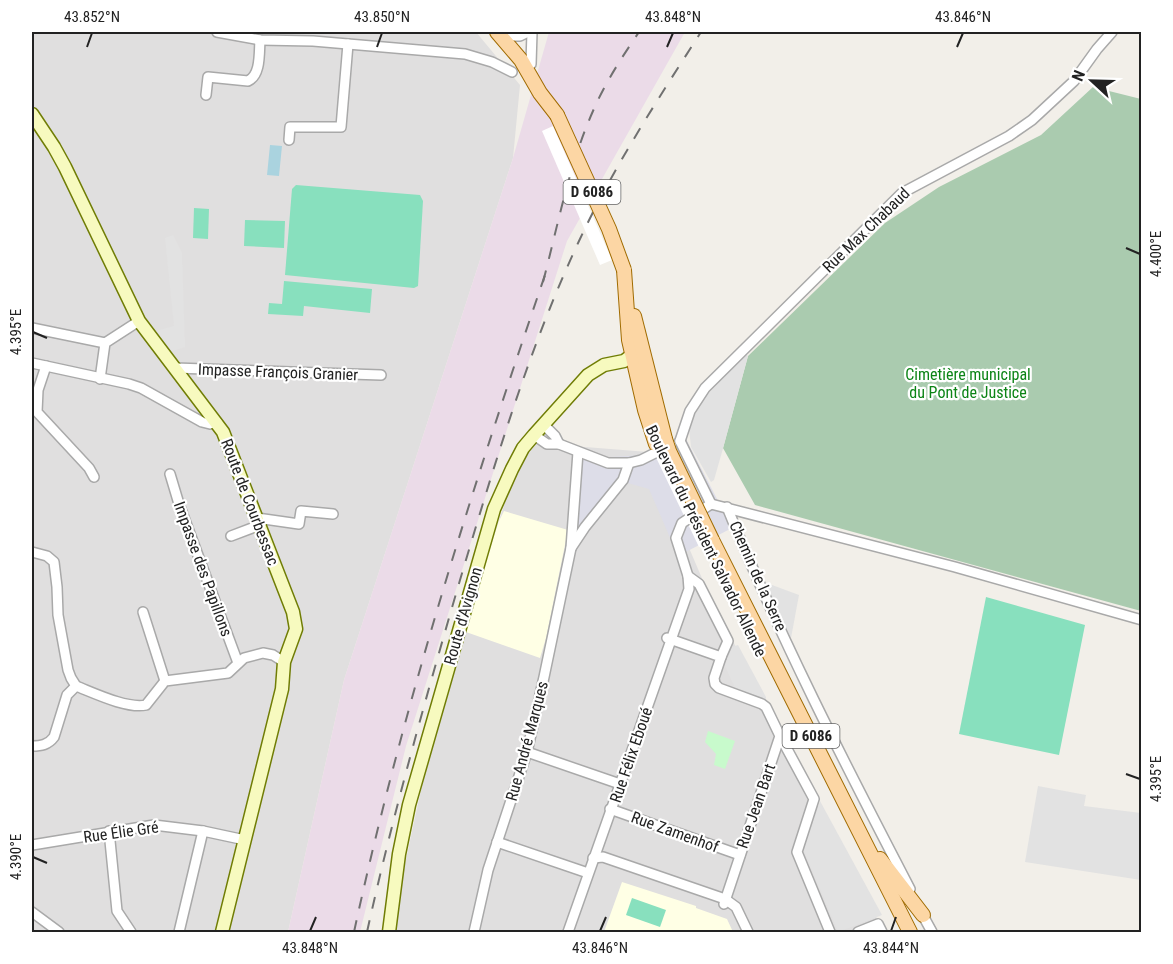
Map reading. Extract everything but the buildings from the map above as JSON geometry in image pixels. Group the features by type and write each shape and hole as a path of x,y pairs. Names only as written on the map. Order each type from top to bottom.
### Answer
{"main road":[{"name":"D 6086","path":"497,32 522,60 540,93 557,115"},
{"name":"D 6086","path":"510,34 549,93 557,115"},
{"name":"Boulevard du Président Salvador Allende","path":"557,115 609,229 624,270 645,410 900,933"},
{"name":"Boulevard du Président Salvador Allende","path":"708,542 910,933"},
{"path":"861,835 923,915"}],"street":[{"path":"217,32 241,34 260,40 313,36 348,44 465,54 492,62 512,72"},
{"path":"510,34 520,36 530,32 531,64"},
{"name":"Rue Max Chabaud","path":"680,441 690,411 705,388 902,193 1009,136 1032,120 1074,81 1113,32"},
{"path":"206,95 208,77 248,81 253,79 256,74 260,40"},
{"path":"289,140 290,127 341,128 348,44"},
{"name":"Route de Courbessac","path":"32,114 65,167 139,321 223,432 293,612 296,629 284,662 282,689 222,933"},
{"path":"32,328 105,343 139,321"},
{"path":"100,379 105,343"},
{"name":"Route d'Avignon","path":"389,933 399,854 409,805 495,509 512,469 524,448 543,424 592,372 604,365 624,361 637,350"},
{"path":"32,363 129,384 141,388 202,422 217,422"},
{"path":"46,366 38,390 37,412 89,468 94,477"},
{"name":"Impasse François Granier","path":"175,368 381,375"},
{"path":"543,424 555,436 559,444"},
{"path":"534,435 547,444 559,444 608,462 629,463 642,460 680,441 711,504"},
{"path":"571,548 578,452"},
{"path":"571,548 623,480 629,463"},
{"name":"Impasse des Papillons","path":"170,474 238,663"},
{"path":"727,507 711,504 681,523 676,538 688,576 699,584 728,641 714,678 715,684 718,688 765,707 814,800 797,852 830,933"},
{"name":"Chemin de la Serre","path":"727,507 956,567 1142,620"},
{"name":"Chemin de la Serre","path":"727,507 841,757 932,933"},
{"path":"231,536 258,522 299,524 301,511 333,514"},
{"path":"573,524 585,527"},
{"name":"Rue André Marques","path":"474,933 488,870 527,752 571,548"},
{"path":"32,552 47,556 54,562 60,626 70,678 76,686 111,699 140,706 146,705 165,681 228,674 243,658 263,653 273,655 284,662"},
{"name":"Rue Félix Eboué","path":"568,933 669,638 689,589 688,576"},
{"path":"143,612 165,681"},
{"path":"669,638 721,657"},
{"path":"32,746 42,746 51,742 67,695 76,686"},
{"name":"Rue Jean Bart","path":"725,902 780,736"},
{"path":"527,752 620,784"},
{"name":"Rue Zamenhof","path":"611,809 740,855"},
{"name":"Rue Élie Gré","path":"32,845 154,825 203,831 245,840"},
{"path":"109,831 117,911 131,933"},
{"path":"179,933 203,831"},
{"path":"497,842 588,873"},
{"path":"593,858 603,857 736,907 748,933"},
{"path":"32,912 59,933"},
{"path":"858,933 878,924 882,933"}],"shaded area":[{"path":"32,32 476,32 520,85 513,158 344,680 288,932 32,932"},
{"path":"549,32 685,32 567,241 406,746 360,932 288,932 344,680 513,158"},
{"path":"173,235 182,253 185,347 169,352 156,331 174,326 165,238"},
{"path":"746,354 748,356 722,452 714,480 711,482 691,447 689,429 691,421 705,397"},
{"path":"684,435 732,528 678,556 649,489 624,482 572,552 568,551 573,459 645,455"},
{"path":"535,443 648,452 710,597 884,932 394,932 400,887 428,758 478,585 512,481"},
{"path":"504,511 568,530 540,658 466,632 478,585"},
{"path":"764,582 799,595 791,638"},
{"path":"738,645 766,701 736,690 725,666 732,647"},
{"path":"1038,786 1086,795 1084,806 1141,813 1141,880 1025,862"},
{"path":"820,801 882,915 838,932 803,849"},
{"path":"622,882 696,906 696,908 727,919 733,932 604,932"}],"green space":[{"name":"Cimetière municipal du Pont de Justice","path":"1093,87 1141,99 1141,611 755,505 723,448 748,356 885,223 939,187 1041,135"},
{"path":"296,185 420,195 423,201 418,286 414,288 285,275 292,189"},
{"path":"194,208 209,209 208,239 193,238"},
{"path":"245,220 285,221 284,248 244,246"},
{"path":"284,281 372,289 370,313 304,306 303,316 268,314 269,303 282,304"},
{"path":"986,597 1085,625 1059,755 959,734"},
{"path":"708,731 735,741 725,769 714,765 716,754 705,742"},
{"path":"632,898 666,910 660,927 626,915"}],"water":[{"path":"270,145 282,146 279,176 267,175"}],"pier":[{"path":"553,126 612,260 600,265 542,131"},
{"path":"670,438 718,538 699,547 651,447"}],"railway":[{"path":"543,282 577,152 608,80 639,32"},
{"path":"367,932 399,800 460,580 528,366 561,282 592,214 637,134 701,32"},
{"path":"354,932 394,766 440,601 545,275"}]}
